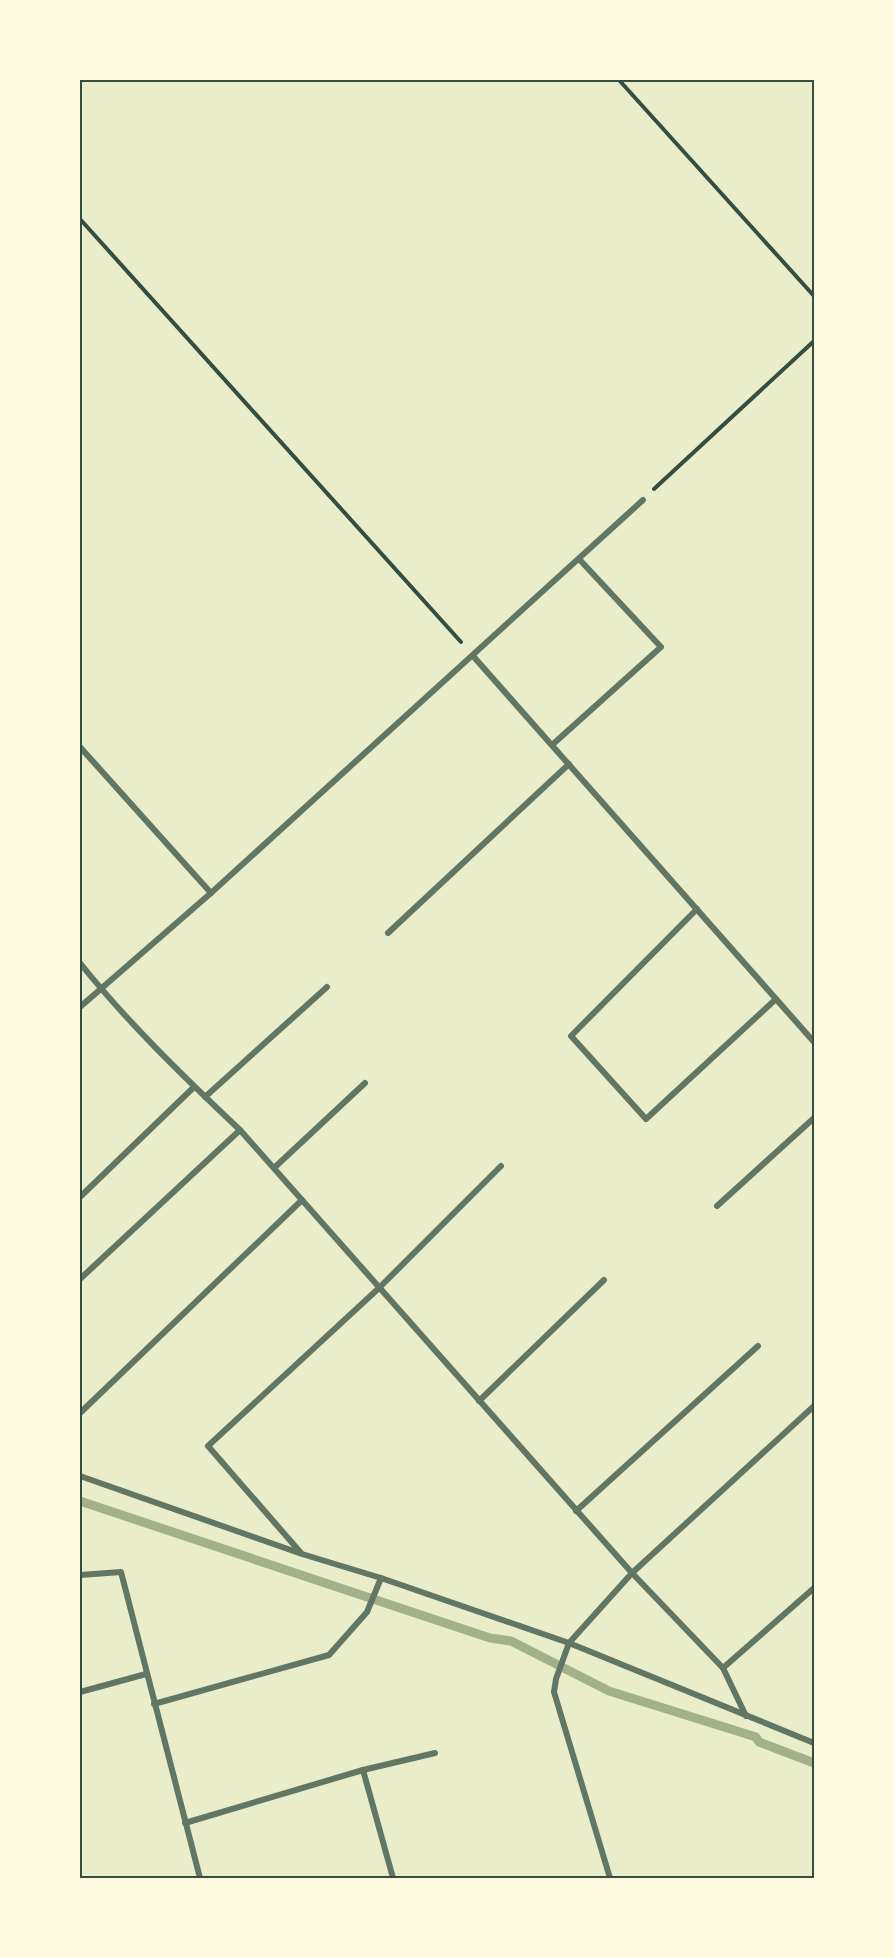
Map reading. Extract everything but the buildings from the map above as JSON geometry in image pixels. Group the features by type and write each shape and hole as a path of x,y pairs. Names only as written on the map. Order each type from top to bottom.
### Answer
{"street":[{"path":"80,1007 211,893 643,500"},
{"path":"552,745 661,647 579,559"},
{"path":"473,656 814,1042"},
{"path":"80,747 211,893"},
{"path":"388,933 569,764"},
{"path":"697,909 571,1036 646,1119 776,999"},
{"path":"80,963 101,990 194,1087 240,1130 576,1511 723,1668 746,1716"},
{"path":"205,1097 327,987"},
{"path":"274,1168 365,1083"},
{"path":"80,1197 194,1087"},
{"path":"717,1206 814,1119"},
{"path":"80,1280 240,1130"},
{"path":"302,1554 208,1446 379,1288 501,1166"},
{"path":"80,1413 302,1200"},
{"path":"479,1401 604,1280"},
{"path":"576,1511 758,1346"},
{"path":"610,1878 554,1692 556,1679 569,1643 632,1573 814,1406"},
{"path":"80,1476 379,1581 569,1643 814,1743"},
{"path":"80,1575 121,1572 200,1878"},
{"path":"154,1704 329,1655 367,1612 379,1581"},
{"path":"723,1668 814,1588"},
{"path":"80,1692 146,1674"},
{"path":"185,1823 363,1770 435,1753"},
{"path":"363,1770 393,1878"}],"path":[{"path":"619,80 814,296"},
{"path":"80,219 473,656"},
{"path":"643,500 814,341"}],"waterway":[{"path":"80,1501 490,1638 511,1641 609,1691 756,1737 759,1742 814,1763"}]}
